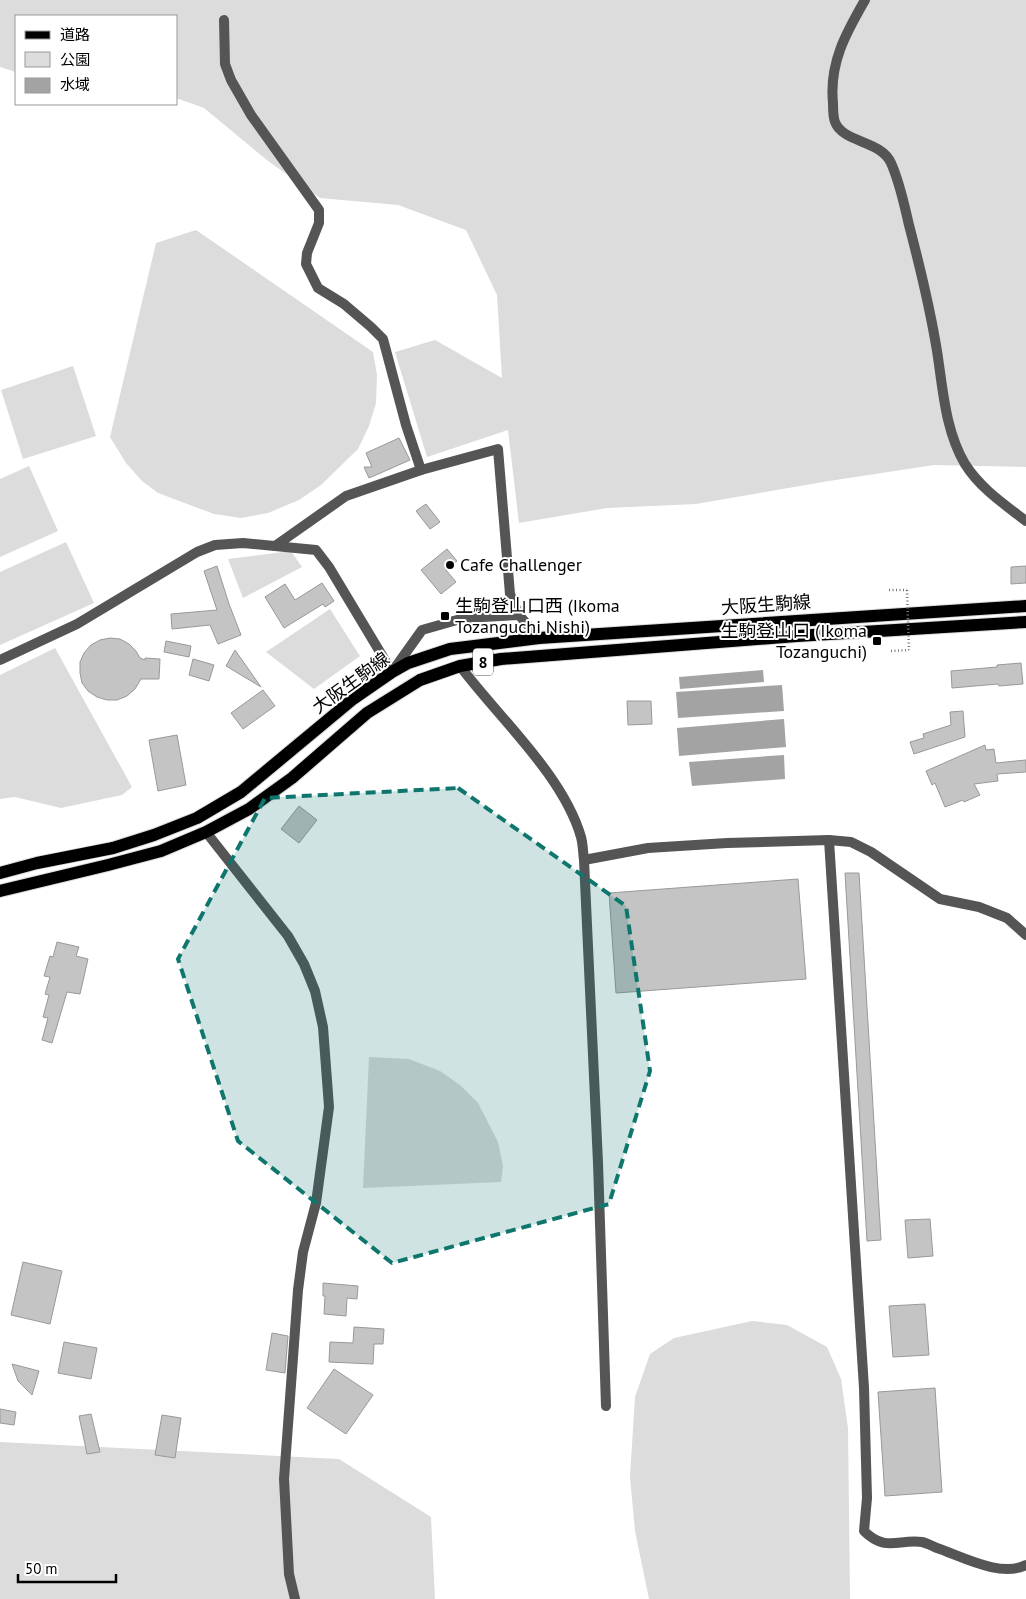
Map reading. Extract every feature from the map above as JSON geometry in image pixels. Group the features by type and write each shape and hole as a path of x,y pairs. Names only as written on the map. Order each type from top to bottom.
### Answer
{"main road":[{"name":"大阪生駒線","path":"0,873 37,863 113,848 154,835 197,818 241,792 353,699 392,672 408,663 450,649 539,638 1026,606"},
{"name":"大阪生駒線","path":"0,891 161,850 206,832 249,809 285,783 367,713 420,680 460,666 501,659 798,636 1026,622"}],"street":[{"path":"865,0 845,35 835,64 832,89 835,122 844,132 884,152 890,160 897,177 921,272 953,440 965,464 976,479 1026,521"},
{"path":"224,20 225,64 231,80 251,115 319,210 320,223 307,253 306,264 318,288 344,304 372,326 383,339 406,425 421,470"},
{"path":"275,546 346,496 421,470 498,449 510,594 519,615 539,638"},
{"path":"0,660 77,624 197,552 215,545 243,543 316,550 329,567 392,672 422,630 464,618 519,615"},
{"path":"460,666 553,779 570,810 581,838 584,860 598,1163 606,1406"},
{"path":"206,832 288,936 304,964 316,992 323,1028 329,1107 316,1203 303,1252 298,1290 284,1479 289,1574 295,1599"},
{"path":"584,860 648,848 727,843 829,840 851,842 871,852 940,899 979,907 1008,918 1026,935"},
{"path":"829,840 864,1388 867,1498 864,1531 880,1543 922,1542 983,1565 1005,1570 1026,1565"}],"path":[{"path":"889,590 907,590 909,650 891,651"}],"highlighted area":[{"path":"458,788 626,906 650,1071 609,1204 392,1263 238,1141 178,959 265,798"}],"green space":[{"path":"0,0 1026,0 1026,467 934,465 696,504 607,508 519,523 508,430 427,457 395,352 435,340 502,378 497,295 466,230 398,205 320,198 268,161 204,108 178,99 178,15 15,15 15,72 0,67"},
{"path":"196,230 373,352 377,375 376,403 369,426 358,449 321,485 299,500 268,513 241,518 214,514 158,493 142,481 126,463 110,437 156,243"},
{"path":"73,366 96,436 23,459 1,390"},
{"path":"29,466 58,531 0,557 0,479"},
{"path":"66,542 94,603 0,645 0,572"},
{"path":"291,551 302,567 243,598 228,559"},
{"path":"330,609 360,656 314,689 266,652"},
{"path":"55,648 132,787 122,795 61,808 15,797 0,799 0,675"},
{"path":"369,1057 409,1059 440,1071 460,1085 478,1103 498,1142 503,1166 501,1182 363,1188"},
{"path":"752,1321 787,1325 827,1347 841,1379 848,1428 850,1599 649,1599 635,1531 630,1477 635,1397 650,1354 674,1338"},
{"path":"0,1442 339,1459 431,1517 435,1599 0,1599"}],"water":[{"path":"763,670 764,682 680,689 679,677"},
{"path":"782,685 784,711 678,718 676,692"},
{"path":"784,719 786,747 679,756 677,728"},
{"path":"784,755 785,779 692,786 689,762"}],"building":[{"path":"399,438 410,460 369,478 364,467 372,467 366,453"},
{"path":"426,504 440,522 430,529 416,511"},
{"path":"447,549 457,561 446,570 456,582 441,594 421,570"},
{"path":"217,566 241,635 218,644 210,625 172,629 171,614 217,610 204,571"},
{"path":"1026,566 1026,583 1011,584 1011,567"},
{"path":"322,583 334,601 325,607 323,604 284,628 265,597 285,584 295,600"},
{"path":"120,639 129,644 140,658 145,660 145,658 160,659 159,679 141,679 135,689 127,696 117,700 97,697 88,691 82,683 80,662 84,653 91,645 100,640"},
{"path":"166,641 191,646 189,657 164,652"},
{"path":"235,650 261,687 226,666"},
{"path":"193,659 214,665 209,681 189,675"},
{"path":"1021,663 1023,684 952,688 951,671"},
{"path":"263,690 275,706 243,729 231,713"},
{"path":"627,701 651,701 652,724 628,725"},
{"path":"963,711 965,737 914,754 910,742 924,738 923,734 951,725 950,712"},
{"path":"177,735 186,785 158,791 149,740"},
{"path":"985,745 986,750 994,749 996,763 1026,760 1026,772 997,774 998,781 974,784 980,795 945,807 935,783 932,785 926,771"},
{"path":"299,806 317,820 299,843 281,829"},
{"path":"845,873 859,873 881,1240 867,1241"},
{"path":"798,879 806,979 616,993 609,893"},
{"path":"57,942 79,947 76,956 88,959 80,994 67,992 52,1043 42,1040 48,1018 43,1017 49,995 45,994 50,977 44,976 50,956 53,957"},
{"path":"930,1219 933,1256 908,1258 905,1220"},
{"path":"23,1262 62,1271 50,1324 11,1315"},
{"path":"323,1283 358,1286 357,1299 347,1298 346,1316 324,1314 325,1296 323,1296"},
{"path":"925,1304 929,1355 893,1357 889,1306"},
{"path":"354,1327 384,1329 383,1344 374,1344 373,1364 329,1362 330,1342 353,1343"},
{"path":"272,1333 288,1336 285,1373 266,1370"},
{"path":"64,1342 97,1348 91,1379 58,1373"},
{"path":"12,1364 39,1371 32,1395 18,1381"},
{"path":"334,1369 373,1395 346,1434 307,1408"},
{"path":"935,1388 942,1492 885,1496 878,1392"},
{"path":"0,1409 16,1412 14,1425 0,1423"},
{"path":"91,1414 100,1452 87,1454 79,1416"},
{"path":"162,1415 181,1418 175,1458 155,1455"}],"place":[{"name":"Cafe Challenger","path":"450,565"},
{"name":"生駒登山口西 (Ikoma Tozanguchi Nishi)","path":"445,616"},
{"name":"生駒登山口 (Ikoma Tozanguchi)","path":"877,641"}]}
